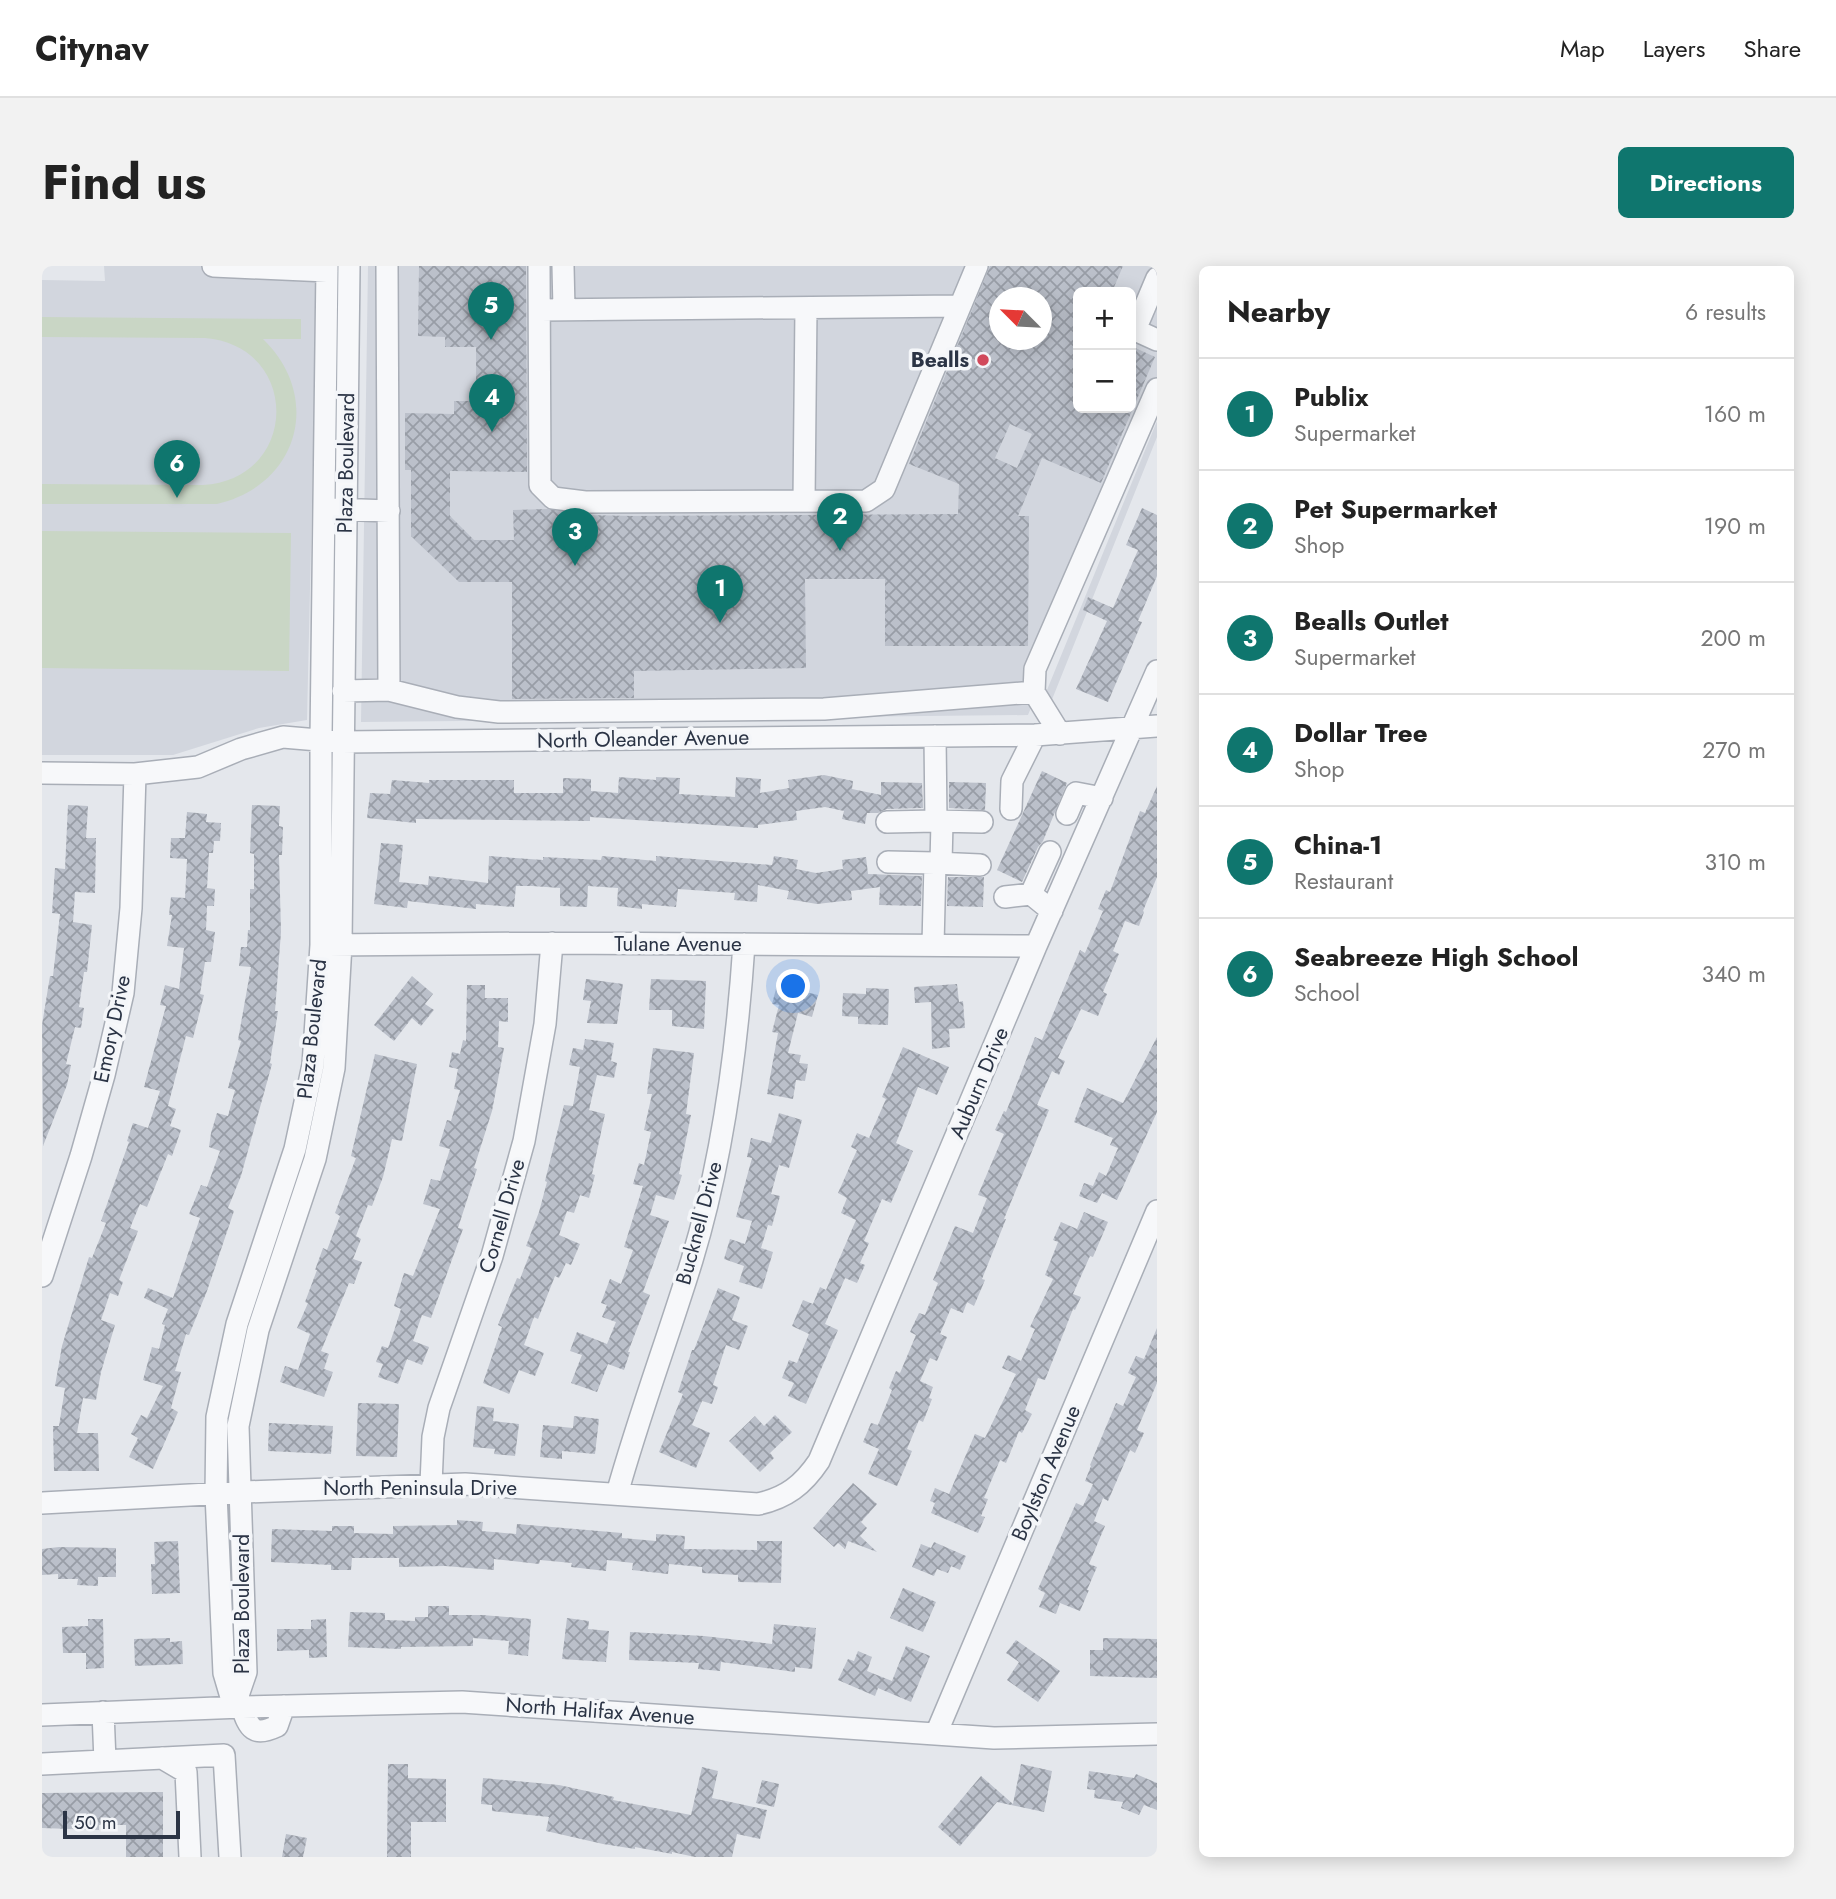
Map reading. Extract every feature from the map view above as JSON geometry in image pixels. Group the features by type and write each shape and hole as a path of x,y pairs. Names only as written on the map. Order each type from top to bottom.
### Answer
{"street":[{"path":"213,266 327,268"},
{"name":"Plaza Boulevard","path":"238,1707 224,1673 216,1494 217,1418 237,1324 295,1149 313,1065 331,944 342,742 349,266"},
{"path":"387,266 389,690"},
{"path":"564,309 564,266 540,266 540,485 553,498 584,502 866,501 884,489 977,266"},
{"name":"Plaza Boulevard","path":"238,1707 246,1672 238,1426 258,1330 315,1159 334,1068 321,739 327,268"},
{"path":"1157,278 1135,330 1157,340"},
{"path":"540,310 960,306"},
{"path":"804,501 806,308"},
{"path":"1060,734 1034,692 1035,669 1157,389"},
{"path":"324,509 388,511"},
{"name":"Auburn Drive","path":"794,1490 807,1479 819,1461 1036,946 1157,671"},
{"path":"343,691 389,690 457,707 499,712 824,709 1034,692"},
{"name":"North Oleander Avenue","path":"42,773 135,774 198,767 241,749 283,737 342,742 1035,735 1157,726"},
{"path":"1011,808 1012,781 1035,735"},
{"path":"933,945 939,822 935,736"},
{"name":"Emory Drive","path":"42,1276 81,1156 123,993 131,908 135,774"},
{"path":"1067,814 1076,793 1102,798"},
{"path":"887,822 982,822"},
{"path":"1031,894 1050,852"},
{"path":"888,862 980,865"},
{"path":"1005,897 1031,894 1052,911"},
{"name":"Cornell Drive","path":"431,1484 433,1437 439,1408 492,1256 524,1141 545,1024 552,943"},
{"name":"Tulane Avenue","path":"331,944 1036,946"},
{"name":"Bucknell Drive","path":"617,1494 644,1400 693,1259 710,1191 736,1046 744,944"},
{"name":"Boylston Avenue","path":"936,1734 1157,1212"},
{"name":"North Peninsula Drive","path":"42,1503 431,1484 507,1486 758,1504 777,1500 794,1490"},
{"name":"North Halifax Avenue","path":"42,1715 462,1702 994,1738 1157,1734"},
{"path":"103,1712 105,1761"},
{"path":"42,1764 224,1755 230,1857"},
{"path":"162,1758 186,1772 190,1857"}],"shaded area":[{"path":"104,266 327,266 317,284 307,720 259,728 173,755 42,755 42,280 105,281"},
{"path":"358,266 361,266 353,720"},
{"path":"368,266 1157,266 1157,400 1028,715 361,722"},
{"path":"1157,421 1157,437 1047,712 1038,712"}],"green space":[{"path":"42,317 301,319 301,339 263,339 282,362 293,387 296,412 293,436 283,459 267,478 245,494 217,504 42,504 42,484 203,485 235,477 258,461 272,438 276,412 272,386 259,363 236,346 205,338 42,337"},
{"path":"42,531 291,533 289,671 42,668"}],"building":[{"path":"419,266 526,266 527,472 450,471 450,516 474,540 514,540 513,510 548,509 584,515 633,516 958,514 959,484 909,464 990,266 1123,266 1114,287 1073,287 1073,413 1131,413 1101,483 1042,458 1018,516 1029,516 1028,646 885,646 885,579 805,579 806,668 634,671 634,698 512,699 512,582 459,582 411,536 411,470 405,470 405,413 454,414 454,401 476,401 476,347 445,347 445,337 418,336","holes":["1010,424 1032,434 1017,468 995,458"]},
{"path":"1136,348 1155,357 1136,401"},
{"path":"1142,508 1157,515 1157,576 1138,621 1142,622 1108,702 1076,689 1107,621 1083,610 1088,597 1113,608 1138,550 1126,545"},
{"path":"1042,771 1067,783 1043,841 1022,882 997,870"},
{"path":"824,775 853,781 852,789 881,795 881,782 922,783 923,808 887,809 878,813 867,813 865,824 842,819 844,811 825,807 796,811 797,820 758,825 758,828 590,817 590,821 416,819 416,823 367,818 370,793 390,794 392,780 429,783 429,780 514,780 514,793 563,793 563,778 591,779 591,791 618,793 619,777 656,780 656,777 680,778 679,794 735,797 736,777 761,779 760,793 789,788 788,780"},
{"path":"949,782 986,783 985,810 949,808"},
{"path":"1157,786 1157,877 1139,926 1125,921 1113,951 1119,954 1103,992 1107,994 1098,1016 1081,1009 1058,1058 1065,1061 1059,1075 1052,1071 1037,1105 1049,1110 1004,1219 974,1306 967,1302 963,1313 951,1308 940,1334 947,1337 937,1361 930,1358 920,1381 933,1387 929,1398 932,1399 923,1422 919,1420 907,1449 912,1451 897,1486 868,1474 879,1449 863,1442 871,1423 878,1425 892,1390 889,1388 896,1371 900,1373 916,1335 910,1332 919,1313 925,1315 938,1283 933,1280 955,1226 973,1233 987,1198 978,1195 1004,1134 995,1130 1004,1111 1006,1112 1035,1037 1042,1040 1080,950 1085,953 1103,911 1098,909 1106,890 1110,892 1140,811 1145,813"},
{"path":"68,805 88,806 86,838 96,838 95,893 75,892 73,922 92,925 87,972 84,972 79,1007 84,1008 81,1028 75,1027 66,1064 71,1065 67,1085 43,1146 42,1025 50,976 53,976 60,914 52,913 55,868 65,869"},
{"path":"252,805 280,806 279,826 283,827 282,855 279,855 281,932 275,1011 278,1011 272,1064 241,1176 228,1208 234,1211 207,1291 189,1335 186,1334 175,1371 181,1372 171,1408 178,1412 153,1469 129,1457 138,1438 131,1434 141,1415 147,1418 163,1386 143,1380 152,1347 159,1349 165,1325 162,1324 168,1309 144,1298 148,1288 173,1298 200,1218 189,1214 201,1185 207,1187 220,1151 209,1147 211,1133 217,1113 228,1116 235,1090 228,1088 241,1041 238,1040 251,967 239,966 241,947 247,947 250,930 250,889 254,889 254,854 250,853"},
{"path":"187,812 207,814 206,822 221,823 220,841 214,841 213,853 209,853 207,888 215,889 214,906 207,906 206,930 215,932 211,962 205,962 200,994 204,995 193,1038 186,1036 168,1106 176,1109 170,1126 181,1130 172,1156 168,1154 147,1207 140,1204 130,1228 138,1231 119,1280 123,1282 118,1296 110,1293 101,1320 115,1325 96,1400 83,1398 77,1433 98,1433 99,1471 54,1471 53,1426 59,1426 65,1388 55,1386 62,1346 89,1257 92,1258 106,1223 101,1221 133,1123 148,1128 160,1091 144,1087 166,1006 160,1005 165,985 179,989 184,948 167,946 172,915 169,915 171,897 185,898 187,859 170,858 171,838 185,838"},
{"path":"381,843 403,845 399,882 428,885 429,876 488,883 489,856 601,860 602,856 656,861 656,856 772,865 774,856 798,860 796,869 816,873 843,869 842,860 866,857 868,874 922,876 921,906 879,905 880,887 851,891 852,900 817,904 787,899 789,891 758,885 757,902 734,900 735,893 678,889 676,907 642,904 642,909 617,906 618,888 588,886 587,907 560,906 560,888 516,886 514,907 476,904 476,909 408,901 407,908 374,904"},
{"path":"948,877 984,877 983,907 947,906"},
{"path":"412,976 433,994 425,1004 434,1010 421,1026 412,1018 394,1041 374,1025"},
{"path":"586,979 623,984 617,1024 587,1023 591,1001 583,1000"},
{"path":"651,979 706,981 704,1029 672,1026 672,1010 649,1010"},
{"path":"957,984 959,1002 963,1001 965,1028 949,1029 950,1047 932,1049 931,1002 915,1003 914,987"},
{"path":"467,985 485,985 485,998 508,998 508,1022 499,1021 498,1047 504,1048 492,1111 458,1228 463,1229 431,1318 422,1315 413,1341 429,1347 422,1365 407,1359 398,1384 378,1377 383,1364 376,1362 382,1346 388,1348 401,1309 394,1306 404,1273 413,1276 440,1209 423,1204 431,1179 440,1181 450,1149 439,1146 447,1120 451,1121 460,1090 454,1089 458,1069 449,1067 452,1052 460,1054 463,1040 466,1041"},
{"path":"777,985 818,995 812,1017 798,1013 788,1053 801,1055 799,1063 808,1064 805,1081 796,1080 793,1099 767,1094 778,1033 772,1032 779,1005 772,1004"},
{"path":"866,988 889,989 888,1025 858,1024 858,1017 842,1016 843,993 866,994"},
{"path":"1157,1037 1157,1112 1117,1200 1102,1193 1097,1203 1079,1196 1084,1183 1093,1186 1099,1172 1106,1176 1118,1148 1110,1145 1113,1138 1074,1122 1087,1088 1123,1103"},
{"path":"585,1039 614,1043 611,1061 617,1063 614,1078 597,1075 589,1110 605,1114 592,1174 595,1175 589,1198 580,1195 574,1213 567,1211 559,1235 580,1244 571,1265 566,1263 559,1278 555,1276 538,1319 534,1317 524,1345 544,1353 535,1376 519,1370 509,1394 483,1383 502,1327 498,1325 532,1248 526,1246 539,1212 564,1105 573,1106 580,1067 569,1065 573,1048 583,1050"},
{"path":"903,1047 949,1067 937,1095 918,1087 896,1143 913,1151 891,1203 882,1199 864,1241 869,1243 860,1263 865,1265 857,1283 845,1278 825,1324 838,1330 806,1404 788,1396 794,1383 782,1378 789,1360 797,1363 809,1334 792,1326 803,1300 813,1304 820,1287 826,1290 856,1220 841,1213 847,1198 838,1193 857,1150 851,1147 857,1133 869,1138 886,1099 882,1097"},
{"path":"653,1048 694,1053 686,1114 691,1115 679,1174 682,1175 674,1200 656,1195 650,1215 669,1221 643,1292 650,1295 628,1352 624,1370 608,1364 597,1392 571,1383 582,1355 570,1351 577,1332 607,1344 616,1322 602,1317 607,1305 601,1303 610,1279 621,1284 633,1250 624,1247 643,1186 633,1184 639,1163 644,1165 651,1132 644,1130 652,1094 647,1094"},
{"path":"375,1054 417,1064 402,1141 392,1139 383,1177 356,1236 361,1239 353,1259 362,1262 354,1284 349,1283 321,1351 329,1354 324,1369 333,1372 324,1397 280,1382 285,1366 298,1370 310,1334 297,1328 308,1303 305,1302 323,1248 327,1250 340,1216 335,1213 356,1158 351,1156"},
{"path":"779,1113 802,1120 789,1168 779,1165 771,1194 780,1196 772,1226 768,1225 761,1248 773,1252 762,1289 739,1282 744,1266 724,1259 730,1239 745,1244 752,1221 736,1217 752,1158 747,1157 751,1138 771,1143"},
{"path":"1084,1212 1108,1222 1073,1294 1081,1297 1075,1310 1073,1309 1045,1380 1038,1378 1025,1410 1032,1414 1022,1433 1019,1431 1006,1463 1000,1460 984,1498 988,1499 981,1516 985,1517 978,1533 931,1513 935,1503 930,1501 935,1488 949,1494 975,1434 985,1438 1016,1374 1002,1368 1008,1355 1021,1361 1035,1329 1030,1327 1053,1279 1045,1275 1058,1242 1053,1240 1061,1222 1077,1229"},
{"path":"718,1288 740,1297 732,1320 748,1326 739,1350 726,1345 713,1385 718,1387 712,1404 702,1401 692,1425 710,1433 696,1468 659,1452 683,1394 678,1392 692,1350"},
{"path":"1157,1328 1157,1383 1137,1430 1144,1433 1135,1453 1130,1450 1108,1501 1103,1498 1094,1521 1105,1526 1089,1564 1097,1567 1089,1590 1080,1611 1060,1603 1056,1614 1039,1607 1045,1593 1038,1589 1076,1503 1083,1506 1093,1484 1085,1481 1090,1465 1116,1403 1123,1406 1136,1377 1128,1373 1136,1356 1144,1359"},
{"path":"358,1403 399,1404 397,1457 356,1456"},
{"path":"477,1406 494,1408 493,1421 519,1424 515,1456 494,1454 495,1449 473,1447"},
{"path":"775,1415 792,1432 770,1453 774,1458 760,1472 729,1441 755,1416 764,1426"},
{"path":"574,1416 599,1419 595,1454 562,1451 562,1459 540,1457 543,1425 573,1428"},
{"path":"269,1423 333,1426 331,1454 268,1451"},
{"path":"853,1483 877,1504 861,1522 867,1528 860,1536 877,1552 848,1541 845,1549 838,1543 834,1547 813,1528"},
{"path":"457,1520 483,1522 482,1531 516,1534 517,1524 622,1533 622,1538 656,1541 656,1534 685,1536 684,1549 757,1550 757,1541 782,1541 781,1583 738,1582 738,1575 702,1573 702,1567 669,1564 668,1574 632,1570 633,1563 607,1560 606,1571 571,1567 572,1563 540,1560 539,1564 494,1559 494,1570 445,1566 399,1567 399,1558 352,1558 351,1570 331,1570 331,1565 271,1562 272,1529 332,1531 332,1526 354,1526 354,1533 393,1534 393,1526 457,1525"},
{"path":"178,1541 180,1593 152,1594 151,1564 155,1564 154,1542"},
{"path":"934,1542 966,1556 960,1570 951,1566 948,1573 937,1569 934,1576 912,1567 921,1544 931,1548"},
{"path":"116,1548 116,1577 98,1577 98,1586 77,1585 78,1579 58,1579 58,1574 42,1575 42,1549"},
{"path":"903,1588 936,1602 923,1632 890,1618"},
{"path":"428,1606 449,1606 449,1615 531,1619 528,1656 508,1654 509,1641 473,1638 473,1646 401,1649 348,1647 350,1612 385,1613 385,1620 415,1621 415,1617 428,1617"},
{"path":"567,1618 589,1621 588,1629 609,1631 606,1662 562,1659"},
{"path":"88,1619 103,1619 104,1668 86,1669 86,1653 63,1653 62,1627 88,1626"},
{"path":"326,1619 327,1657 309,1658 309,1650 277,1651 277,1629 311,1629 311,1620"},
{"path":"774,1624 816,1628 812,1669 795,1667 795,1672 721,1662 720,1671 698,1669 699,1663 629,1660 630,1632 704,1636 772,1644"},
{"path":"170,1638 170,1642 182,1641 183,1664 135,1666 134,1639"},
{"path":"1103,1638 1157,1639 1157,1678 1090,1676 1090,1650 1103,1650"},
{"path":"1016,1640 1060,1671 1038,1702 1007,1680 1019,1662 1006,1653"},
{"path":"906,1646 930,1656 911,1702 878,1688 875,1696 838,1680 848,1659 854,1661 858,1651 872,1657 867,1671 892,1681"},
{"path":"388,1764 408,1764 408,1778 446,1779 446,1822 411,1822 411,1857 387,1857"},
{"path":"1021,1764 1052,1771 1044,1812 997,1802 960,1846 938,1827 981,1776 1013,1804"},
{"path":"702,1767 718,1771 712,1798 767,1810 760,1839 737,1834 732,1857 695,1857 603,1844 546,1831 549,1817 492,1811 492,1805 481,1804 483,1778 559,1785 614,1797 613,1800 691,1815"},
{"path":"1089,1771 1134,1778 1136,1774 1157,1783 1157,1810 1144,1805 1139,1815 1121,1808 1123,1802 1094,1798 1095,1790 1087,1789"},
{"path":"762,1780 779,1784 774,1807 756,1803"},
{"path":"163,1792 163,1857 126,1857 126,1825 99,1825 99,1830 42,1828 42,1793"},
{"path":"286,1834 307,1838 303,1857 282,1857"}],"place":[{"name":"China-1","path":"491,340"},
{"name":"Bealls","path":"983,360"},
{"name":"Dollar Tree","path":"492,432"},
{"name":"Seabreeze High School","path":"177,498"},
{"name":"Pet Supermarket","path":"840,551"},
{"name":"Bealls Outlet","path":"575,566"},
{"name":"Publix","path":"720,623"}]}
